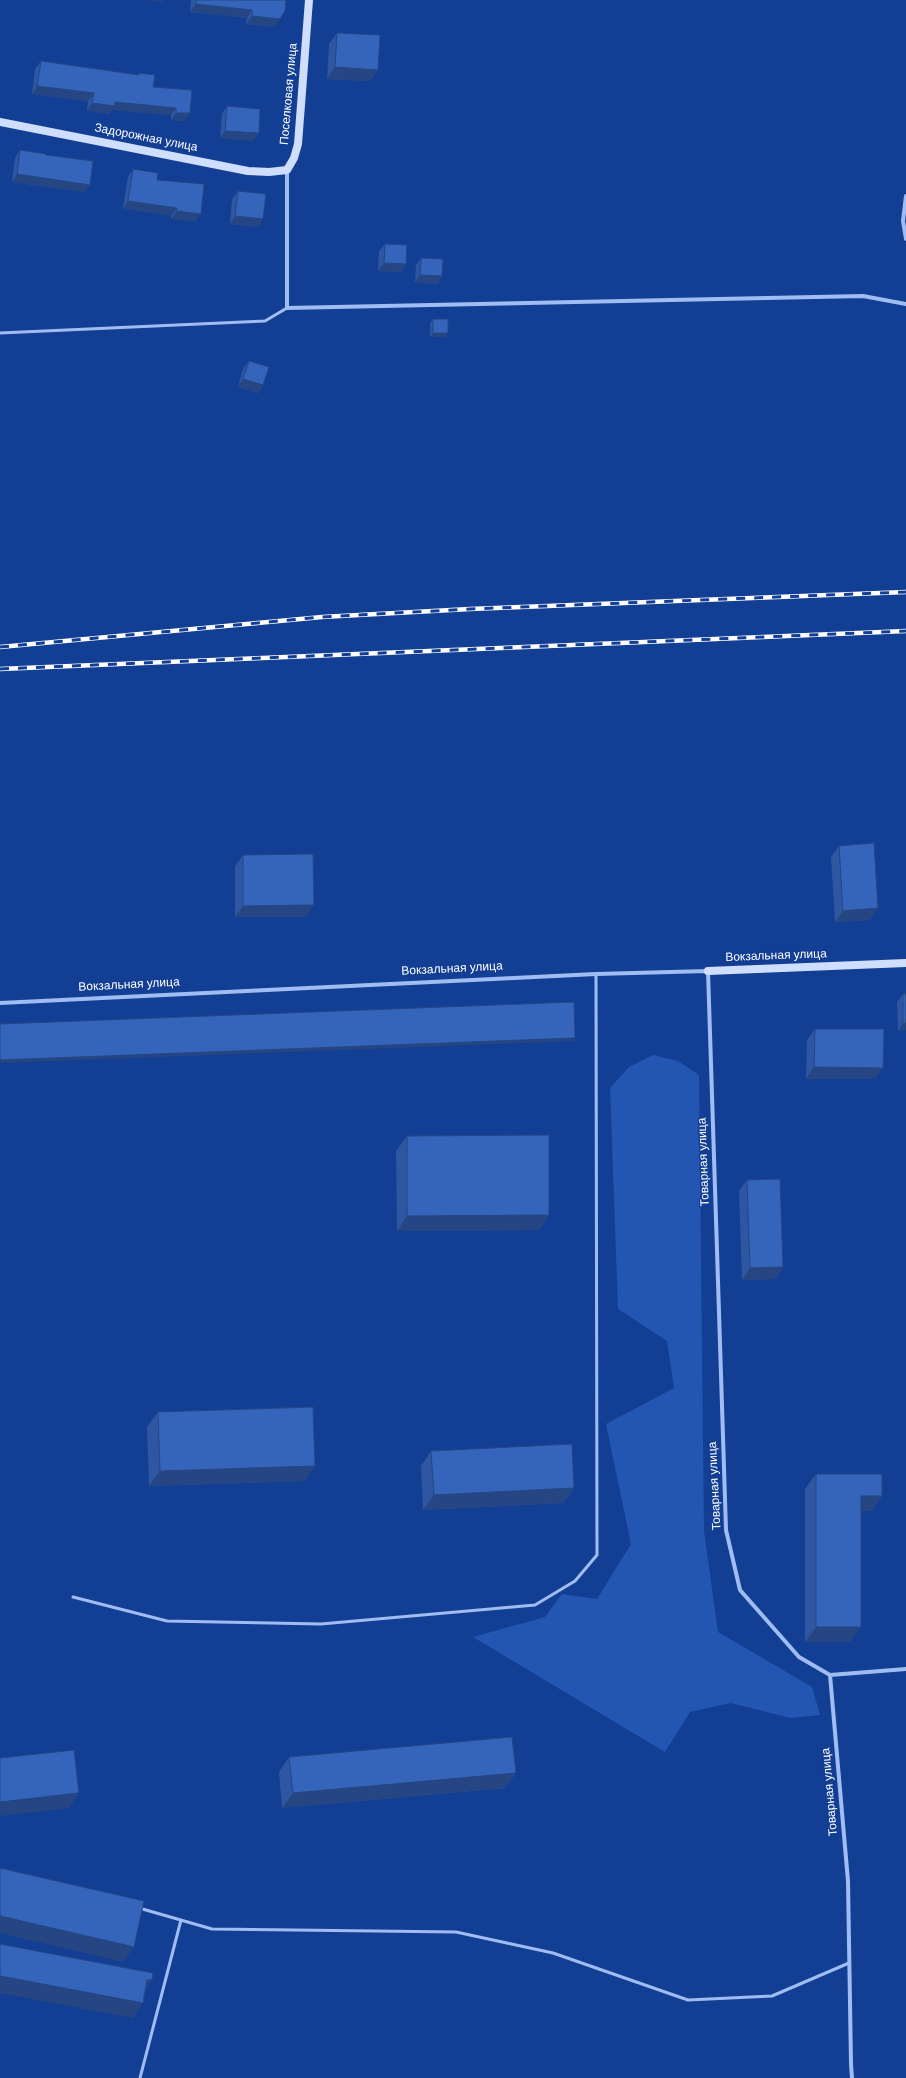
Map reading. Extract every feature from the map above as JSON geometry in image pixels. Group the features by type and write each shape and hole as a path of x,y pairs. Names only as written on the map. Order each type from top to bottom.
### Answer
{"street":[{"name":"Поселковая улица","path":"287,308 287,170 294,158 298,144 309,0"},
{"name":"Задорожная улица","path":"0,122 248,171 269,172 287,170"},
{"path":"906,196 903,221 906,240"},
{"path":"287,308 863,296 906,304"},
{"name":"Вокзальная улица","path":"0,1004 596,974 708,971 906,962"},
{"name":"Товарная улица","path":"708,971 726,1530 740,1590 799,1657 830,1674 848,1881 850,2064 852,2078"},
{"path":"830,1674 906,1670"}],"lane":[{"path":"0,333 265,321 287,308"},
{"path":"73,1597 167,1621 322,1624 535,1605 574,1581 597,1555 596,974"},
{"path":"136,1907 212,1929 456,1932 553,1953 688,2000 772,1996 849,1963"},
{"path":"140,2078 181,1920"}],"shaded area":[{"path":"653,1055 678,1061 699,1075 704,1531 718,1632 812,1687 820,1715 790,1718 731,1703 690,1712 665,1752 473,1637 545,1617 562,1594 597,1599 631,1544 606,1424 674,1388 667,1341 618,1309 610,1088 629,1067"}],"building":[{"path":"196,0 286,0 285,11 280,19 252,16 252,10 196,4"},
{"path":"337,33 380,35 378,70 335,67"},
{"path":"41,61 139,75 139,73 155,75 153,87 192,90 190,113 176,113 176,108 115,102 114,106 92,103 94,93 37,86"},
{"path":"227,106 260,109 259,133 225,131"},
{"path":"20,150 93,161 90,185 17,174"},
{"path":"133,169 158,173 157,180 204,184 201,214 177,211 177,208 128,201"},
{"path":"238,191 266,194 263,219 235,216"},
{"path":"385,244 407,245 406,264 384,263"},
{"path":"421,258 443,259 442,276 420,275"},
{"path":"433,319 448,319 448,333 433,333"},
{"path":"249,361 269,367 263,385 243,379"},
{"path":"874,843 878,908 843,911 839,846"},
{"path":"313,854 314,905 243,906 243,855"},
{"path":"903,994 906,994 906,1023 903,1023"},
{"path":"574,1002 575,1038 0,1060 0,1024"},
{"path":"815,1029 884,1029 883,1068 814,1067"},
{"path":"549,1135 549,1215 407,1216 407,1136"},
{"path":"780,1179 783,1267 750,1268 747,1180"},
{"path":"313,1407 315,1466 160,1471 158,1412"},
{"path":"572,1444 574,1488 434,1495 431,1451"},
{"path":"816,1474 882,1474 882,1496 861,1496 861,1627 816,1627"},
{"path":"512,1737 516,1773 293,1793 289,1757"},
{"path":"74,1750 79,1793 0,1802 0,1758"},
{"path":"0,1868 144,1901 134,1947 0,1916"},
{"path":"0,1944 153,1973 152,1980 147,1980 143,2003 0,1976"}],"railway":[{"path":"0,647 322,617 470,609 906,592"},
{"path":"0,669 906,631"}]}
